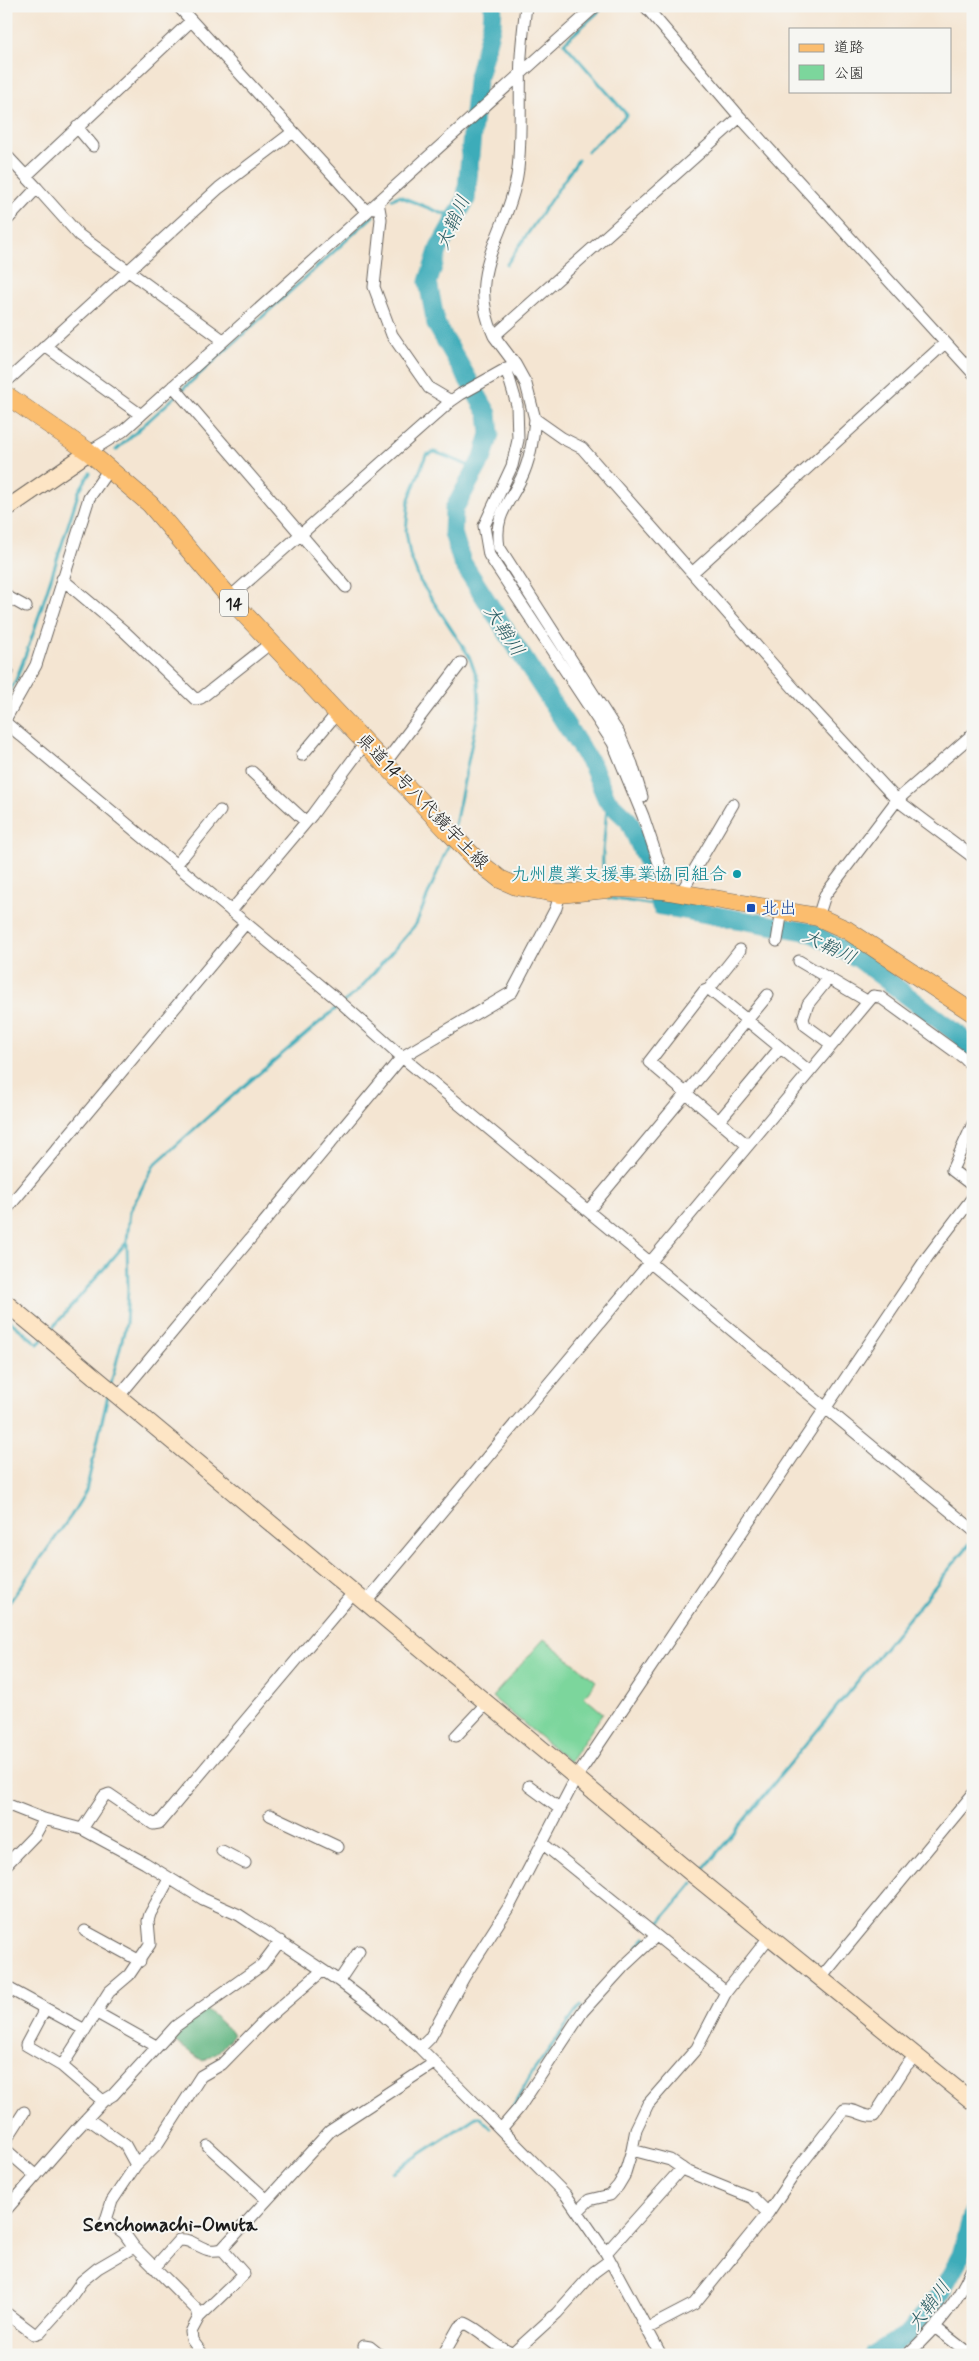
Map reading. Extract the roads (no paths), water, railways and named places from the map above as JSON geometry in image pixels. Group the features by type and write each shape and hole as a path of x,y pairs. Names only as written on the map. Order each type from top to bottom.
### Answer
{"main road":[{"name":"県道14号八代鏡宇土線","path":"6,395 89,452 150,504 229,598 447,830 481,864 500,879 516,886 560,894 616,888 665,890 781,914 818,917 847,930 973,1013"}],"street":[{"path":"178,6 366,211"},
{"path":"526,6 518,78 515,186 502,225 490,251 483,280 482,299 486,318 494,336 511,366 526,384 535,418 532,446 524,473 502,510 498,521 499,548 619,734 632,764 642,795 643,816"},
{"path":"6,509 123,431 596,6"},
{"path":"645,6 740,117 973,373"},
{"path":"26,176 191,21"},
{"path":"494,336 740,117"},
{"path":"77,127 93,146"},
{"path":"6,382 219,188 293,132"},
{"path":"6,155 78,235 223,340"},
{"path":"6,221 37,188"},
{"path":"378,202 381,219 374,287 392,335 429,388 456,397"},
{"path":"692,573 945,343"},
{"path":"45,346 141,415"},
{"path":"229,598 456,397 511,366"},
{"path":"511,366 517,405 518,440 512,466 484,526 487,549 507,583 613,743 643,816 665,890"},
{"path":"174,387 346,587"},
{"path":"535,418 562,438 582,448 896,800 973,857"},
{"path":"6,718 36,665 89,498 109,469"},
{"path":"62,579 125,632 195,699 201,698 272,642"},
{"path":"6,596 26,607"},
{"path":"385,763 461,663"},
{"path":"302,755 338,712"},
{"path":"6,723 338,1000 402,1057 973,1530"},
{"path":"818,917 825,895 896,800 973,734"},
{"path":"231,911 305,821 366,742"},
{"path":"252,772 305,821"},
{"path":"686,894 685,886 734,804"},
{"path":"176,865 220,811"},
{"path":"113,1392 402,1057 512,992 547,925 560,894"},
{"path":"778,941 781,914"},
{"path":"6,1210 245,924"},
{"path":"740,950 709,989 704,991 649,1062 747,1144"},
{"path":"799,961 867,1001"},
{"path":"829,978 808,1004 803,1019 805,1025 831,1044"},
{"path":"709,989 809,1071"},
{"path":"588,1211 768,995"},
{"path":"82,1830 104,1796 109,1794 153,1824 159,1823 359,1597 649,1263 867,1001 873,996 880,996 964,1058 973,1067"},
{"path":"719,1121 780,1048"},
{"path":"973,1124 952,1170 973,1186"},
{"path":"420,2048 430,2038 464,1977 510,1905 576,1778 928,1256 973,1197"},
{"path":"6,1303 486,1704 820,1979 973,2102"},
{"path":"456,1736 486,1704"},
{"path":"529,1786 559,1808"},
{"path":"820,1979 973,1794"},
{"path":"6,1804 44,1819 82,1830 146,1863 203,1899 239,1915 378,2010 420,2048 566,2195 608,2257 661,2355"},
{"path":"270,1815 338,1847"},
{"path":"6,1865 35,1836 44,1819"},
{"path":"542,1843 655,1937 726,1992"},
{"path":"222,1851 245,1863"},
{"path":"62,2066 109,1992 129,1976 150,1944 148,1921 150,1914 169,1879"},
{"path":"85,1931 140,1961"},
{"path":"578,2211 589,2200 610,2195 624,2176 636,2128 648,2104 697,2048 726,1992 770,1936"},
{"path":"501,2129 519,2108 583,2011 624,1966 655,1937"},
{"path":"6,2210 87,2118 103,2101 113,2095 176,2026 262,1965 280,1942"},
{"path":"338,1981 359,1951"},
{"path":"199,2316 197,2310 134,2247 124,2233 106,2220 112,2201 136,2165 158,2143 201,2076 222,2064 264,2021 322,1970"},
{"path":"6,1987 85,2030"},
{"path":"42,2008 42,2015 26,2045 62,2066 103,2101"},
{"path":"97,2013 156,2046"},
{"path":"648,2328 694,2304 768,2213 799,2167 844,2110 848,2109 867,2117 874,2116 906,2066 916,2056"},
{"path":"154,2268 179,2240 184,2240 207,2251 222,2249 330,2131 434,2063"},
{"path":"6,2140 24,2112"},
{"path":"87,2118 125,2145 136,2165"},
{"path":"208,2146 266,2199"},
{"path":"6,2150 36,2176"},
{"path":"632,2150 670,2160 682,2168 753,2198 768,2213"},
{"path":"443,2355 459,2327 465,2323 476,2328 505,2351 512,2354 518,2350 557,2313 608,2257 682,2168"},
{"path":"6,2313 34,2334 40,2332 68,2301 82,2281 98,2268 134,2247"},
{"path":"203,2355 192,2340 190,2332 199,2316 244,2274 222,2249"},
{"path":"907,2355 936,2328 965,2284 973,2268"},
{"path":"936,2328 968,2351"},
{"path":"364,2346 370,2347 380,2355"}],"waterway":[{"name":"大鞘川","path":"493,6 492,24 477,81 466,199 439,248 428,282 436,324 488,414 490,434 483,457 454,509 453,533 462,562 593,767 607,800 629,821 648,864 661,906 810,932 859,959 960,1036 973,1049"},
{"path":"588,151 627,115 564,43 605,6"},
{"path":"507,264 578,160"},
{"path":"392,199 399,196 441,213 457,214"},
{"path":"181,391 373,216"},
{"path":"116,450 177,395"},
{"path":"455,825 479,708 478,680 469,656 420,581 410,555 406,531 409,499 426,455 435,452 477,469"},
{"path":"6,696 16,680 33,634 79,491 90,473"},
{"path":"605,884 603,853 607,800"},
{"path":"344,1002 358,991 416,924 449,844"},
{"path":"608,895 608,898 661,906"},
{"path":"111,1384 126,1324 128,1289 127,1241 130,1211 154,1165 339,1006"},
{"path":"49,1332 127,1242"},
{"path":"6,1318 38,1344 42,1340"},
{"path":"6,1607 71,1516 86,1491 108,1395"},
{"path":"700,1874 972,1541"},
{"path":"655,1928 693,1883"},
{"path":"638,1946 646,1937"},
{"path":"513,2107 530,2076 580,2006"},
{"path":"393,2172 476,2117 480,2117 491,2128"},
{"name":"大鞘川","path":"873,2355 908,2334 937,2299 961,2255 973,2212"}],"place":[{"name":"九州農業支援事業協同組合","path":"737,874"},
{"name":"北出","path":"751,908"}],"district":[{"name":"Senchomachi-Omuta","path":"170,2224"}]}
